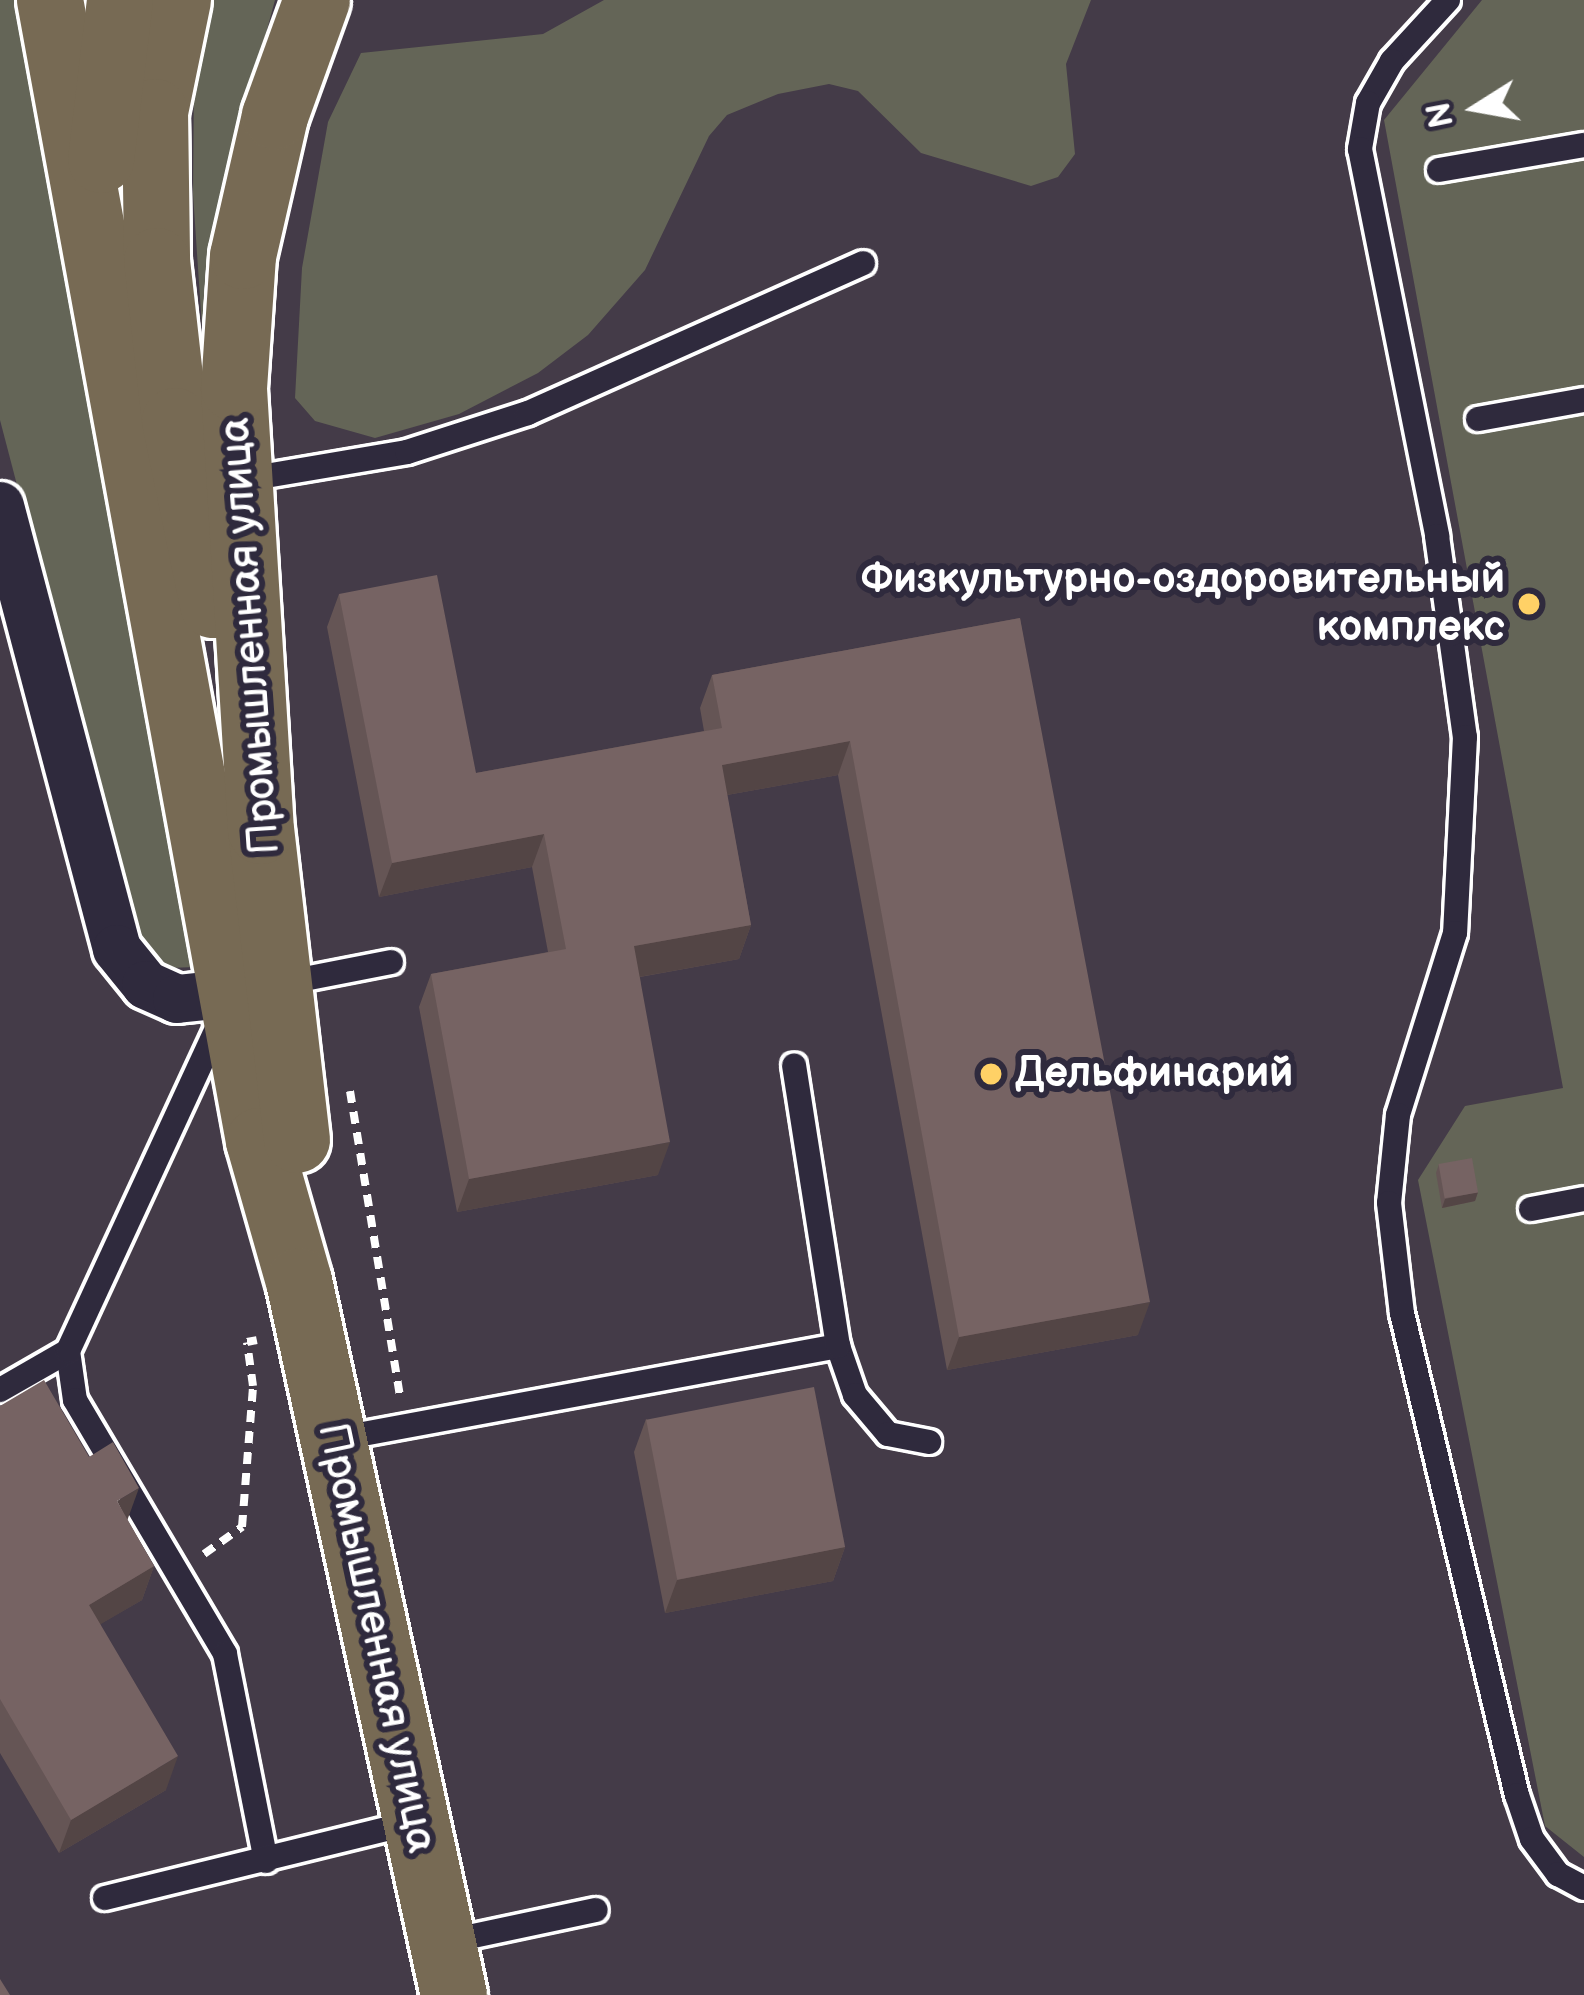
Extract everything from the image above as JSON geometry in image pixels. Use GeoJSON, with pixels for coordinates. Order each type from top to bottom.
{"type":"FeatureCollection","features":[{"type":"Feature","properties":{"kind":"main road","name":"Промышленная улица"},"geometry":{"type":"LineString","coordinates":[[50,0],[93,236],[259,988],[299,1281],[448,1969]]}},
{"type":"Feature","properties":{"kind":"main road"},"geometry":{"type":"LineString","coordinates":[[93,236],[120,0]]}},
{"type":"Feature","properties":{"kind":"main road"},"geometry":{"type":"LineString","coordinates":[[178,0],[155,112],[157,261],[175,421],[261,832]]}},
{"type":"Feature","properties":{"kind":"main road","name":"Промышленная улица"},"geometry":{"type":"LineString","coordinates":[[259,988],[261,832],[234,388],[243,256],[275,116],[317,0]]}},
{"type":"Feature","properties":{"kind":"street"},"geometry":{"type":"LineString","coordinates":[[0,506],[117,950],[146,985],[177,999],[259,988]]}},
{"type":"Feature","properties":{"kind":"lane"},"geometry":{"type":"LineString","coordinates":[[1448,0],[1392,61],[1368,103],[1360,149],[1437,536],[1465,737],[1454,933],[1398,1115],[1388,1203],[1402,1312],[1517,1795],[1532,1840],[1558,1874],[1584,1888]]}},
{"type":"Feature","properties":{"kind":"lane"},"geometry":{"type":"LineString","coordinates":[[1438,170],[1584,145]]}},
{"type":"Feature","properties":{"kind":"lane"},"geometry":{"type":"LineString","coordinates":[[240,480],[407,452],[527,413],[863,263]]}},
{"type":"Feature","properties":{"kind":"lane"},"geometry":{"type":"LineString","coordinates":[[1478,419],[1584,400]]}},
{"type":"Feature","properties":{"kind":"lane"},"geometry":{"type":"LineString","coordinates":[[0,1390],[68,1351],[259,988],[392,962]]}},
{"type":"Feature","properties":{"kind":"lane"},"geometry":{"type":"LineString","coordinates":[[794,1066],[838,1346],[855,1395],[888,1434],[928,1442]]}},
{"type":"Feature","properties":{"kind":"lane"},"geometry":{"type":"LineString","coordinates":[[1531,1209],[1584,1199]]}},
{"type":"Feature","properties":{"kind":"lane"},"geometry":{"type":"LineString","coordinates":[[333,1440],[838,1346]]}},
{"type":"Feature","properties":{"kind":"lane"},"geometry":{"type":"LineString","coordinates":[[68,1351],[76,1400],[225,1654],[266,1861]]}},
{"type":"Feature","properties":{"kind":"lane"},"geometry":{"type":"LineString","coordinates":[[105,1898],[416,1821]]}},
{"type":"Feature","properties":{"kind":"lane"},"geometry":{"type":"LineString","coordinates":[[448,1969],[596,1910]]}},
{"type":"Feature","properties":{"kind":"path"},"geometry":{"type":"LineString","coordinates":[[346,1065],[405,1426]]}},
{"type":"Feature","properties":{"kind":"path"},"geometry":{"type":"LineString","coordinates":[[208,1551],[242,1527],[253,1386],[247,1342]]}},
{"type":"Feature","properties":{"kind":"green space"},"geometry":{"type":"Polygon","coordinates":[[[0,0],[23,0],[195,967],[169,968],[147,955],[134,932],[0,420],[0,0]]]}},
{"type":"Feature","properties":{"kind":"green space"},"geometry":{"type":"Polygon","coordinates":[[[209,0],[275,0],[222,195],[208,416],[193,194],[194,71],[209,0]]]}},
{"type":"Feature","properties":{"kind":"green space"},"geometry":{"type":"Polygon","coordinates":[[[604,0],[1091,0],[1066,64],[1075,154],[1058,177],[1031,186],[921,153],[858,91],[829,84],[778,94],[727,115],[709,136],[645,270],[588,335],[538,373],[459,414],[375,438],[315,421],[295,398],[302,268],[328,122],[361,53],[543,34],[604,0]]]}},
{"type":"Feature","properties":{"kind":"green space","name":"Физкультурно-оздоровительный комплекс"},"geometry":{"type":"Polygon","coordinates":[[[1482,0],[1584,0],[1584,1857],[1545,1826],[1418,1180],[1465,1106],[1563,1088],[1384,120],[1482,0]]]}},
{"type":"Feature","properties":{"kind":"building"},"geometry":{"type":"Polygon","coordinates":[[[437,575],[476,773],[722,728],[712,675],[1020,618],[1150,1302],[959,1337],[850,741],[722,765],[751,925],[634,946],[670,1142],[469,1179],[431,974],[566,949],[544,834],[392,863],[339,594],[437,575]]]}},
{"type":"Feature","properties":{"kind":"building"},"geometry":{"type":"Polygon","coordinates":[[[1472,1158],[1478,1192],[1445,1198],[1439,1164],[1472,1158]]]}},
{"type":"Feature","properties":{"kind":"building"},"geometry":{"type":"Polygon","coordinates":[[[44,1380],[89,1457],[113,1442],[139,1488],[117,1501],[154,1566],[89,1605],[178,1756],[71,1820],[0,1699],[0,1406],[44,1380]]]}},
{"type":"Feature","properties":{"kind":"building"},"geometry":{"type":"Polygon","coordinates":[[[814,1387],[845,1547],[677,1580],[646,1420],[814,1387]]]}},
{"type":"Feature","properties":{"kind":"place","name":"Физкультурно-оздоровительный комплекс"},"geometry":{"type":"Point","coordinates":[1529,604]}},
{"type":"Feature","properties":{"kind":"place","name":"Дельфинарий"},"geometry":{"type":"Point","coordinates":[991,1074]}}]}
